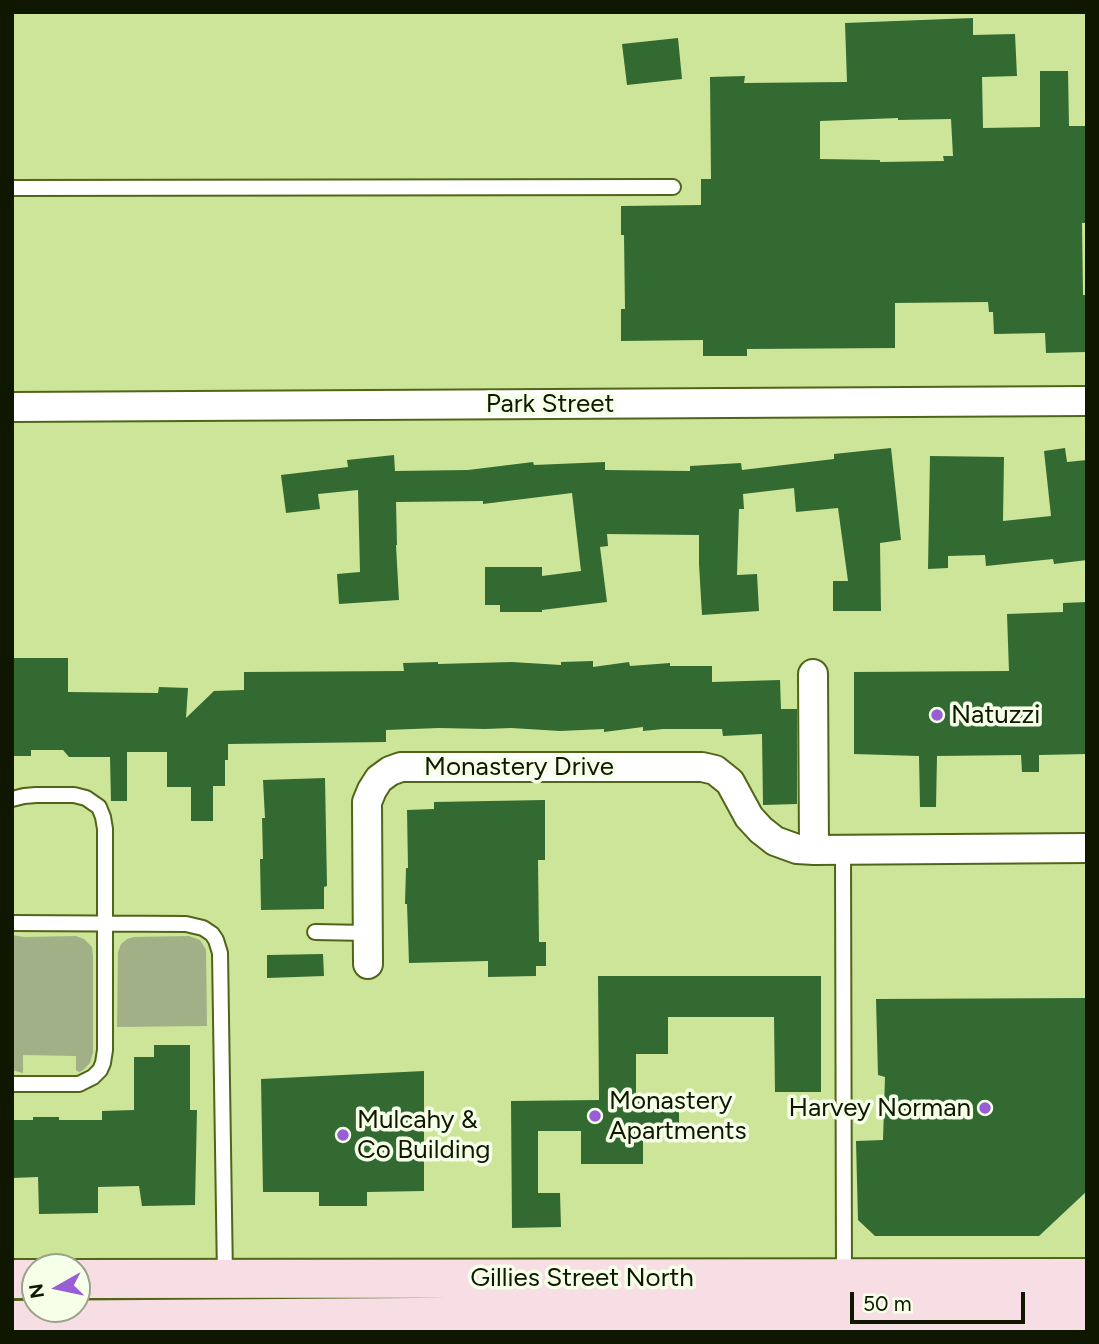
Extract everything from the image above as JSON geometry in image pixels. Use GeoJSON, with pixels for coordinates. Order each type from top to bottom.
{"type":"FeatureCollection","features":[{"type":"Feature","properties":{"kind":"main road"},"geometry":{"type":"LineString","coordinates":[[1021,1308],[1087,1253]]}},
{"type":"Feature","properties":{"kind":"main road","name":"Gillies Street North"},"geometry":{"type":"LineString","coordinates":[[14,1324],[228,1325],[653,1304],[844,1278],[1021,1308],[1087,1279]]}},
{"type":"Feature","properties":{"kind":"main road","name":"Gillies Street North"},"geometry":{"type":"LineString","coordinates":[[91,1279],[225,1279],[653,1304],[1021,1308],[1087,1312]]}},
{"type":"Feature","properties":{"kind":"street","name":"Park Street"},"geometry":{"type":"LineString","coordinates":[[12,407],[1087,401]]}},
{"type":"Feature","properties":{"kind":"street"},"geometry":{"type":"LineString","coordinates":[[813,674],[814,850]]}},
{"type":"Feature","properties":{"kind":"street","name":"Monastery Drive"},"geometry":{"type":"LineString","coordinates":[[368,964],[367,802],[379,779],[401,767],[707,768],[721,774],[730,782],[749,817],[769,837],[789,846],[814,850],[1087,848]]}},
{"type":"Feature","properties":{"kind":"lane"},"geometry":{"type":"LineString","coordinates":[[12,188],[673,187]]}},
{"type":"Feature","properties":{"kind":"lane"},"geometry":{"type":"LineString","coordinates":[[12,799],[27,795],[74,795],[86,798],[99,807],[105,829],[105,1050],[102,1066],[90,1079],[79,1084],[12,1084]]}},
{"type":"Feature","properties":{"kind":"lane"},"geometry":{"type":"LineString","coordinates":[[843,850],[844,1278]]}},
{"type":"Feature","properties":{"kind":"lane"},"geometry":{"type":"LineString","coordinates":[[12,923],[195,925],[209,932],[219,946],[225,1279]]}},
{"type":"Feature","properties":{"kind":"lane"},"geometry":{"type":"LineString","coordinates":[[315,932],[368,933]]}},
{"type":"Feature","properties":{"kind":"green space"},"geometry":{"type":"Polygon","coordinates":[[[12,935],[76,936],[92,947],[93,1052],[90,1063],[83,1070],[76,1070],[76,1056],[23,1055],[23,1073],[12,1070],[12,935]]]}},
{"type":"Feature","properties":{"kind":"green space"},"geometry":{"type":"Polygon","coordinates":[[[189,936],[200,940],[206,950],[207,1026],[117,1027],[118,952],[121,944],[134,937],[189,936]]]}},
{"type":"Feature","properties":{"kind":"building"},"geometry":{"type":"Polygon","coordinates":[[[973,18],[973,35],[1015,34],[1017,76],[982,77],[983,128],[1040,127],[1040,71],[1068,71],[1069,126],[1087,126],[1087,223],[1082,223],[1086,352],[1046,353],[1045,333],[994,334],[993,312],[989,312],[988,302],[895,303],[895,348],[747,349],[747,356],[703,356],[703,340],[621,341],[621,309],[625,309],[621,206],[701,205],[701,179],[711,179],[710,77],[745,76],[744,83],[847,82],[845,23],[973,18]],[[951,119],[820,121],[820,159],[944,161],[943,156],[953,156],[951,119]]]}},
{"type":"Feature","properties":{"kind":"building"},"geometry":{"type":"Polygon","coordinates":[[[678,38],[682,79],[627,85],[622,44],[678,38]]]}},
{"type":"Feature","properties":{"kind":"building"},"geometry":{"type":"Polygon","coordinates":[[[891,448],[901,540],[880,543],[881,611],[833,611],[833,581],[848,581],[838,508],[796,512],[794,488],[743,494],[744,509],[739,509],[737,575],[757,574],[759,611],[702,615],[699,535],[607,534],[608,546],[600,547],[607,602],[542,612],[500,612],[500,605],[485,605],[485,567],[542,567],[542,576],[581,571],[572,493],[483,504],[483,501],[396,502],[399,600],[339,604],[337,574],[360,572],[358,490],[318,494],[320,509],[286,513],[281,475],[348,467],[347,460],[394,455],[395,471],[468,470],[533,462],[534,465],[605,462],[605,470],[690,471],[690,466],[741,463],[742,470],[834,459],[834,454],[891,448]]]}},
{"type":"Feature","properties":{"kind":"building"},"geometry":{"type":"Polygon","coordinates":[[[1065,448],[1067,462],[1087,460],[1087,560],[1054,564],[1053,559],[986,566],[985,555],[948,556],[948,568],[928,569],[930,456],[1004,457],[1003,521],[1051,516],[1044,451],[1065,448]]]}},
{"type":"Feature","properties":{"kind":"building"},"geometry":{"type":"Polygon","coordinates":[[[1087,602],[1087,754],[1039,755],[1039,772],[1022,772],[1021,755],[937,756],[936,807],[920,807],[919,756],[854,754],[854,672],[1009,671],[1007,614],[1063,612],[1063,603],[1087,602]]]}},
{"type":"Feature","properties":{"kind":"building"},"geometry":{"type":"Polygon","coordinates":[[[12,658],[68,658],[68,692],[158,693],[159,687],[188,688],[186,718],[214,691],[244,690],[244,672],[404,671],[403,663],[438,662],[561,665],[561,662],[593,661],[593,667],[629,662],[630,666],[670,663],[670,666],[712,666],[712,682],[780,680],[781,709],[797,709],[797,804],[763,805],[762,734],[723,736],[722,729],[643,731],[643,727],[604,732],[604,729],[560,731],[439,728],[386,730],[386,742],[228,744],[225,786],[213,786],[213,821],[191,821],[191,787],[167,787],[167,752],[127,752],[127,801],[111,801],[110,757],[69,757],[63,750],[31,750],[31,756],[12,756],[12,658]]]}},
{"type":"Feature","properties":{"kind":"building"},"geometry":{"type":"Polygon","coordinates":[[[325,778],[327,886],[324,887],[324,909],[261,910],[260,859],[263,859],[262,818],[265,818],[263,780],[325,778]]]}},
{"type":"Feature","properties":{"kind":"building"},"geometry":{"type":"Polygon","coordinates":[[[545,800],[545,860],[538,860],[539,942],[546,942],[546,966],[536,966],[536,976],[488,977],[488,961],[409,963],[405,904],[408,868],[407,810],[434,809],[434,802],[545,800]]]}},
{"type":"Feature","properties":{"kind":"building"},"geometry":{"type":"Polygon","coordinates":[[[323,954],[324,976],[267,978],[267,955],[323,954]]]}},
{"type":"Feature","properties":{"kind":"building","name":"Monastery Apartments"},"geometry":{"type":"Polygon","coordinates":[[[598,976],[821,976],[821,1092],[775,1092],[774,1017],[668,1017],[668,1054],[636,1054],[636,1099],[679,1099],[679,1130],[643,1131],[643,1164],[581,1164],[581,1131],[538,1131],[538,1193],[560,1193],[561,1227],[512,1228],[511,1101],[599,1100],[598,976]]]}},
{"type":"Feature","properties":{"kind":"building","name":"Harvey Norman"},"geometry":{"type":"Polygon","coordinates":[[[1087,998],[1087,1191],[1039,1236],[875,1236],[858,1220],[856,1141],[883,1140],[885,1077],[878,1075],[876,999],[1087,998]]]}},
{"type":"Feature","properties":{"kind":"building"},"geometry":{"type":"Polygon","coordinates":[[[154,1045],[190,1045],[190,1110],[197,1110],[195,1205],[142,1206],[139,1186],[98,1187],[98,1213],[39,1214],[38,1177],[12,1178],[12,1120],[59,1117],[59,1120],[102,1120],[102,1111],[134,1110],[134,1057],[154,1057],[154,1045]]]}},
{"type":"Feature","properties":{"kind":"building","name":"Mulcahy & Co Building"},"geometry":{"type":"Polygon","coordinates":[[[424,1071],[424,1191],[367,1192],[367,1206],[319,1206],[319,1192],[263,1192],[261,1079],[424,1071]]]}},
{"type":"Feature","properties":{"kind":"place","name":"Natuzzi"},"geometry":{"type":"Point","coordinates":[937,715]}},
{"type":"Feature","properties":{"kind":"place","name":"Harvey Norman"},"geometry":{"type":"Point","coordinates":[985,1108]}},
{"type":"Feature","properties":{"kind":"place","name":"Monastery Apartments"},"geometry":{"type":"Point","coordinates":[595,1116]}},
{"type":"Feature","properties":{"kind":"place","name":"Mulcahy & Co Building"},"geometry":{"type":"Point","coordinates":[343,1135]}}]}
